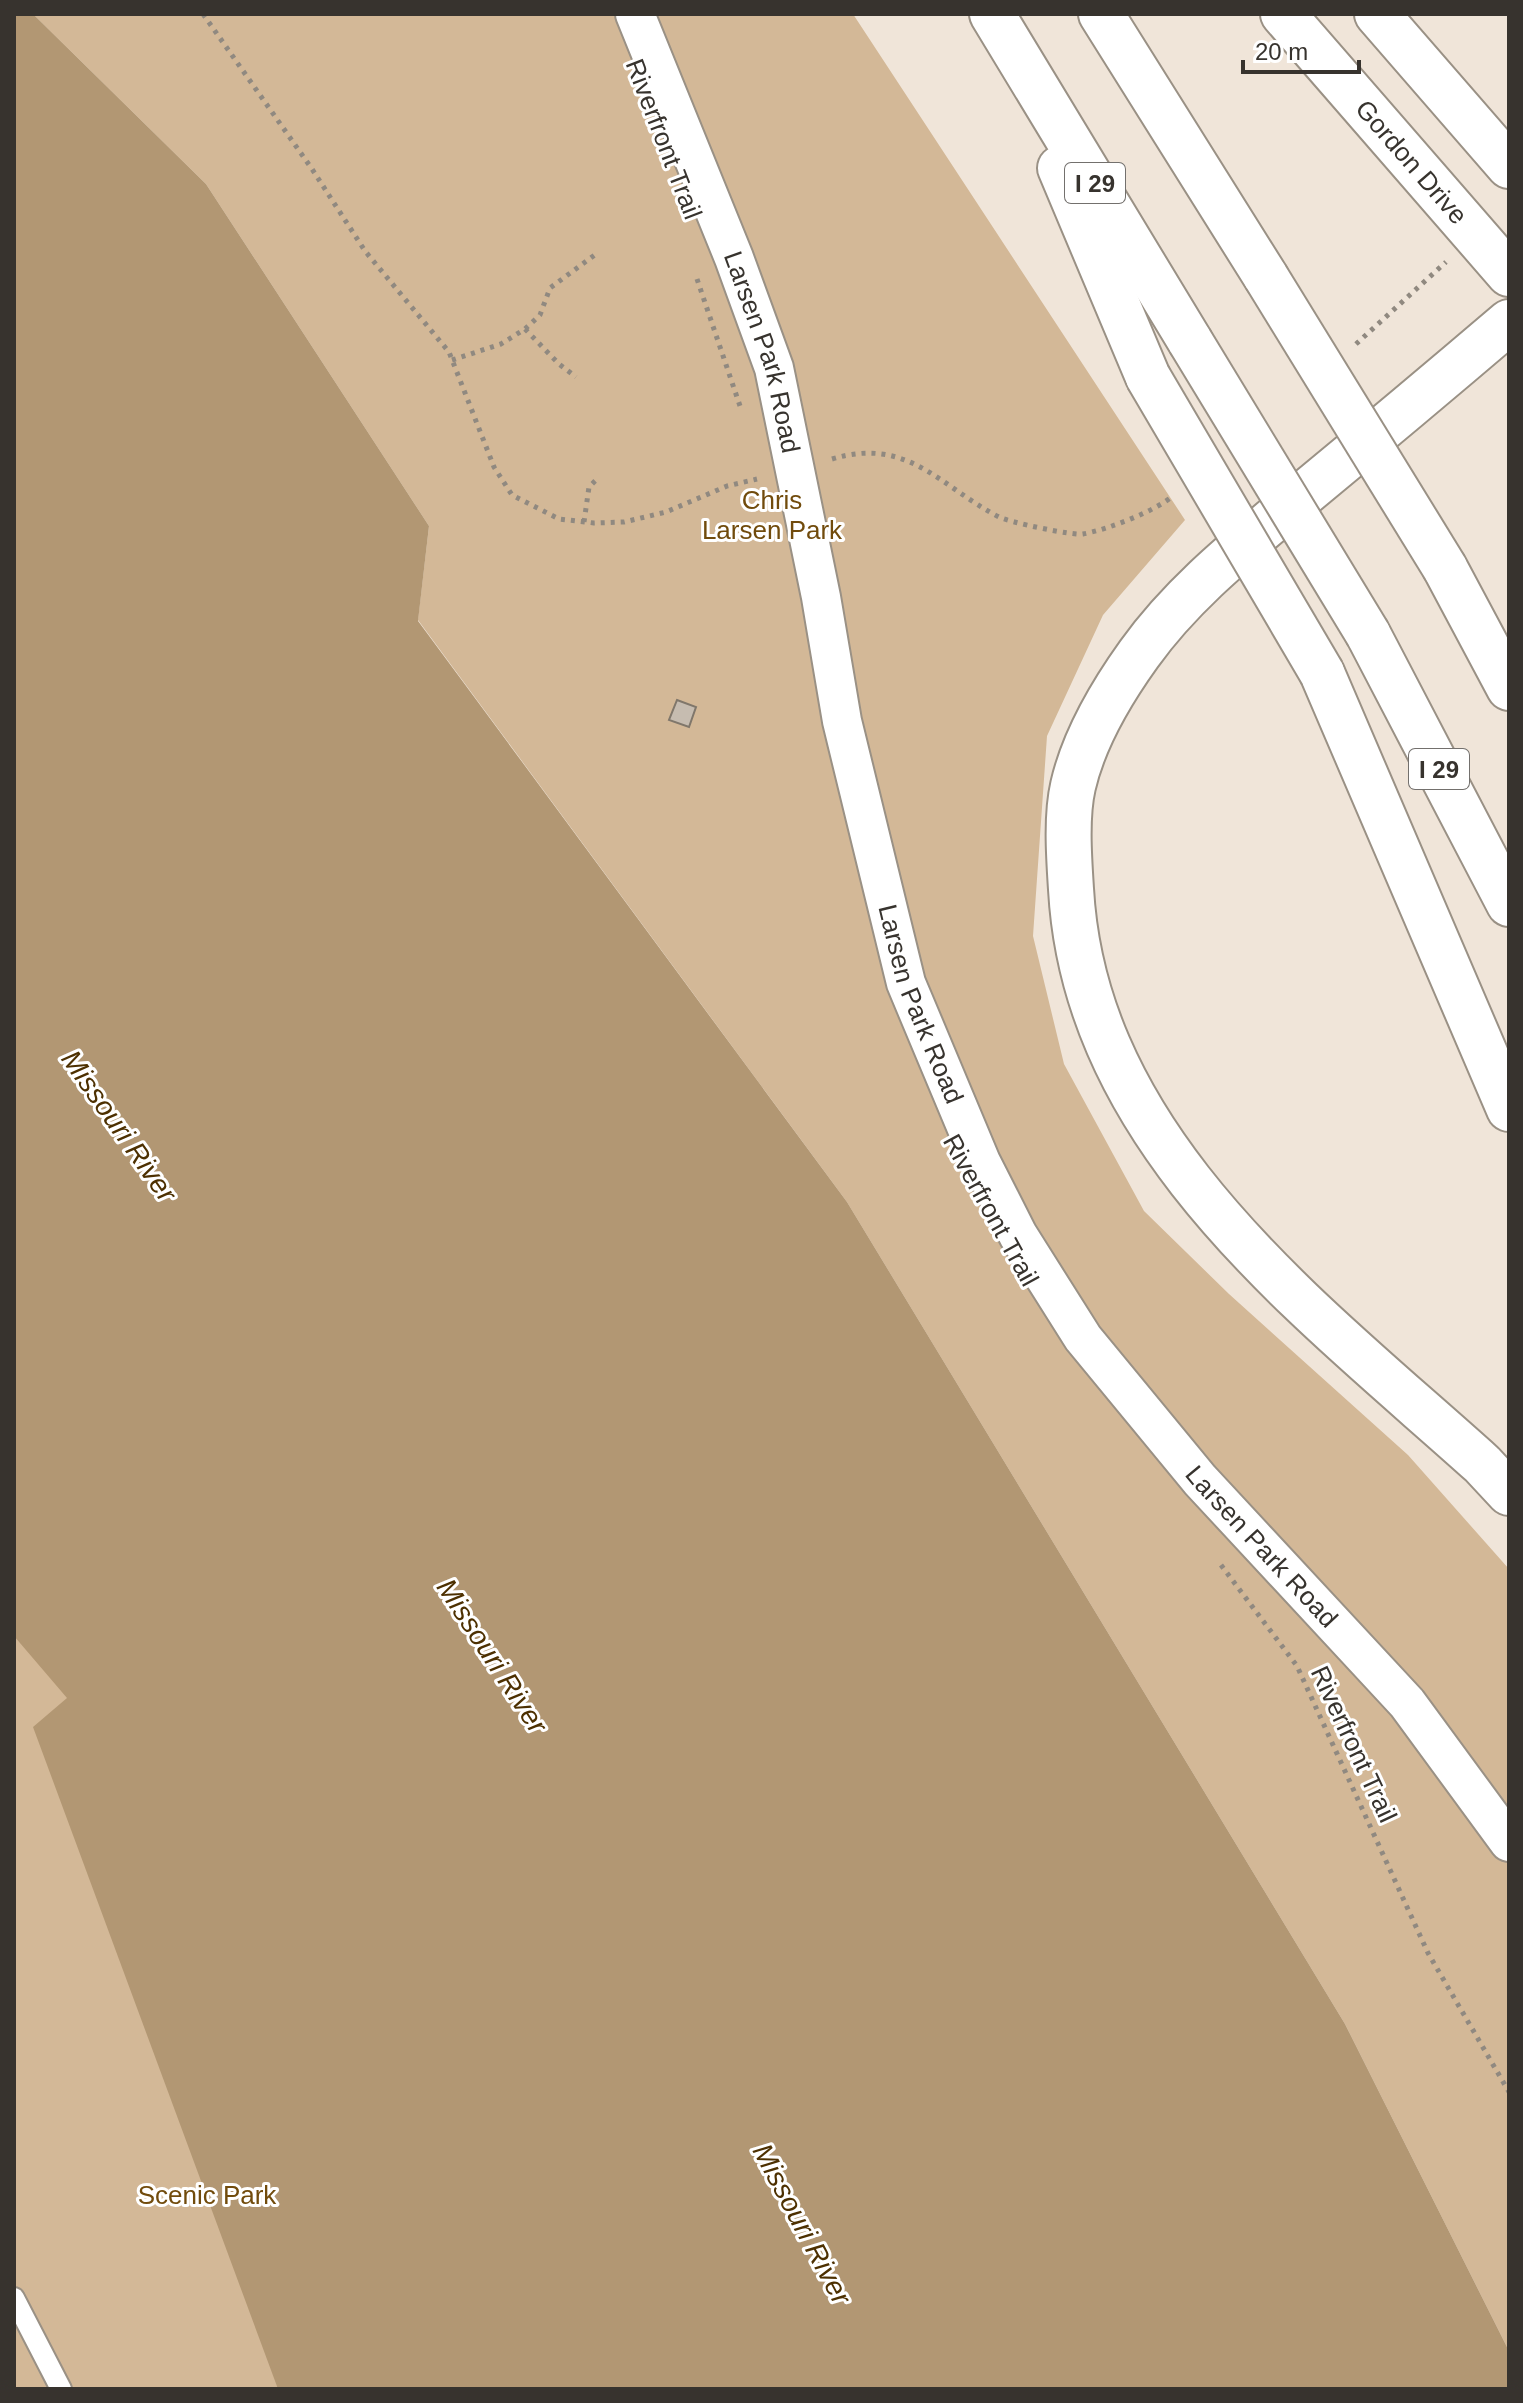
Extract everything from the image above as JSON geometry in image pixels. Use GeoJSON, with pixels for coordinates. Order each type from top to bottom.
{"type":"FeatureCollection","features":[{"type":"Feature","properties":{"kind":"main road","name":"Gordon Drive"},"geometry":{"type":"LineString","coordinates":[[1283,14],[1509,274]]}},
{"type":"Feature","properties":{"kind":"main road"},"geometry":{"type":"LineString","coordinates":[[1377,14],[1509,166]]}},
{"type":"Feature","properties":{"kind":"main road"},"geometry":{"type":"LineString","coordinates":[[996,20],[1148,377],[1322,673],[1509,1109]]}},
{"type":"Feature","properties":{"kind":"main road","name":"I 29"},"geometry":{"type":"LineString","coordinates":[[996,20],[1368,634],[1509,904]]}},
{"type":"Feature","properties":{"kind":"main road"},"geometry":{"type":"LineString","coordinates":[[1108,23],[1445,568],[1509,688]]}},
{"type":"Feature","properties":{"kind":"main road"},"geometry":{"type":"LineString","coordinates":[[1509,322],[1235,552],[1183,601],[1141,652],[1104,707],[1073,787],[1069,854],[1072,916],[1090,1002],[1121,1071],[1150,1124],[1198,1190],[1264,1268],[1482,1464],[1509,1493]]}},
{"type":"Feature","properties":{"kind":"street","name":"Larsen Park Road"},"geometry":{"type":"LineString","coordinates":[[635,14],[734,258],[774,368],[819,582],[842,721],[906,983],[981,1162],[1018,1235],[1083,1338],[1200,1480],[1407,1703],[1509,1842]]}},
{"type":"Feature","properties":{"kind":"lane"},"geometry":{"type":"LineString","coordinates":[[14,2298],[61,2389]]}},
{"type":"Feature","properties":{"kind":"path"},"geometry":{"type":"LineString","coordinates":[[203,14],[312,169],[365,251],[449,352],[494,467],[512,495],[559,519],[624,522],[666,512],[727,486],[757,479]]}},
{"type":"Feature","properties":{"kind":"path"},"geometry":{"type":"LineString","coordinates":[[452,360],[501,344],[525,329],[540,315],[550,288],[596,254]]}},
{"type":"Feature","properties":{"kind":"path"},"geometry":{"type":"LineString","coordinates":[[695,273],[740,407]]}},
{"type":"Feature","properties":{"kind":"path"},"geometry":{"type":"LineString","coordinates":[[525,329],[576,377]]}},
{"type":"Feature","properties":{"kind":"path"},"geometry":{"type":"LineString","coordinates":[[754,464],[760,493]]}},
{"type":"Feature","properties":{"kind":"path"},"geometry":{"type":"LineString","coordinates":[[584,522],[589,487],[596,480]]}},
{"type":"Feature","properties":{"kind":"path","name":"Riverfront Trail"},"geometry":{"type":"LineString","coordinates":[[1215,1557],[1297,1666],[1428,1953],[1509,2092]]}},
{"type":"Feature","properties":{"kind":"green space","name":"Chris Larsen Park"},"geometry":{"type":"Polygon","coordinates":[[[33,14],[853,14],[1185,520],[1103,615],[1047,736],[1033,936],[1064,1064],[1144,1211],[1229,1294],[1408,1455],[1509,1569],[1509,2351],[1345,2024],[847,1202],[418,620],[429,526],[206,184],[33,14]]]}},
{"type":"Feature","properties":{"kind":"green space","name":"Scenic Park"},"geometry":{"type":"Polygon","coordinates":[[[14,1370],[506,2389],[14,2389],[14,1370]]]}},
{"type":"Feature","properties":{"kind":"water","name":"Missouri River"},"geometry":{"type":"Polygon","coordinates":[[[14,14],[33,14],[206,184],[429,526],[418,621],[847,1202],[1345,2024],[1509,2351],[1509,2389],[278,2389],[33,1727],[67,1698],[14,1636],[14,14]]]}},
{"type":"Feature","properties":{"kind":"building"},"geometry":{"type":"Polygon","coordinates":[[[677,700],[696,707],[689,727],[669,720],[677,700]]]}}]}
